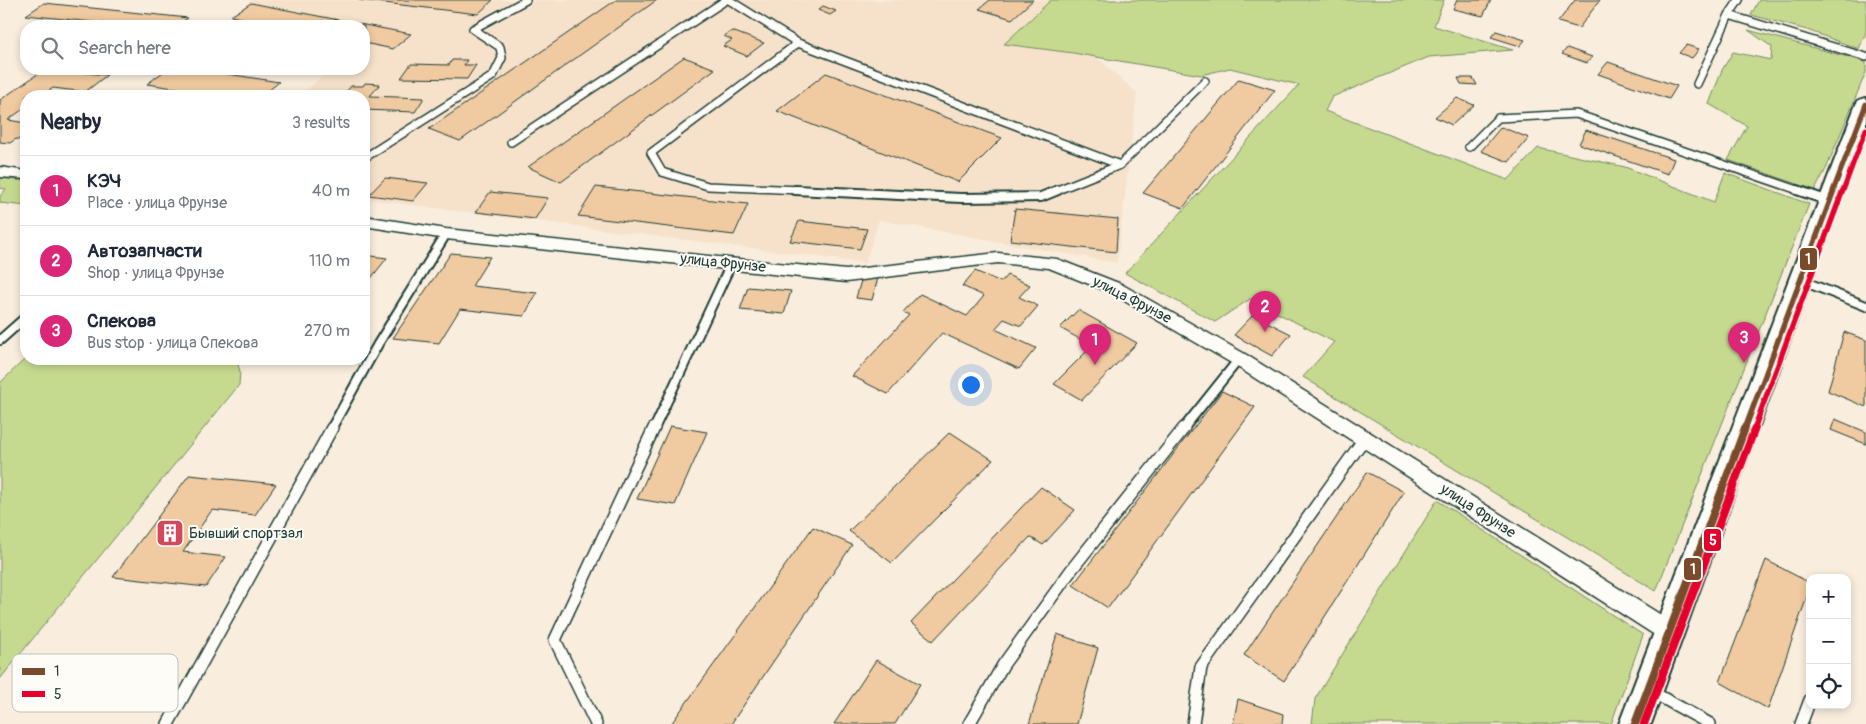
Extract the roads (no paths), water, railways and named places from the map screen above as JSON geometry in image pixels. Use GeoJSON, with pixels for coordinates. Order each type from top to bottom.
{"type":"FeatureCollection","features":[{"type":"Feature","properties":{"kind":"main road"},"geometry":{"type":"LineString","coordinates":[[1635,724],[1866,104]]}},
{"type":"Feature","properties":{"kind":"street"},"geometry":{"type":"LineString","coordinates":[[0,172],[20,174]]}},
{"type":"Feature","properties":{"kind":"street","name":"улица Фрунзе"},"geometry":{"type":"LineString","coordinates":[[370,223],[446,234],[846,276],[998,258],[1051,263],[1115,288],[1239,359],[1669,632]]}},
{"type":"Feature","properties":{"kind":"lane"},"geometry":{"type":"LineString","coordinates":[[370,154],[494,76],[502,58],[500,47],[473,29],[526,0]]}},
{"type":"Feature","properties":{"kind":"lane"},"geometry":{"type":"LineString","coordinates":[[511,142],[727,0],[798,43],[1120,165]]}},
{"type":"Feature","properties":{"kind":"lane"},"geometry":{"type":"LineString","coordinates":[[1698,84],[1729,15],[1739,0]]}},
{"type":"Feature","properties":{"kind":"lane"},"geometry":{"type":"LineString","coordinates":[[1729,15],[1866,57]]}},
{"type":"Feature","properties":{"kind":"lane"},"geometry":{"type":"LineString","coordinates":[[798,43],[651,153],[662,172],[708,186],[970,198],[1041,197],[1120,165],[1205,81]]}},
{"type":"Feature","properties":{"kind":"lane"},"geometry":{"type":"LineString","coordinates":[[1468,148],[1498,118],[1576,114],[1829,201]]}},
{"type":"Feature","properties":{"kind":"lane"},"geometry":{"type":"LineString","coordinates":[[370,358],[446,234]]}},
{"type":"Feature","properties":{"kind":"lane"},"geometry":{"type":"LineString","coordinates":[[596,724],[555,640],[731,264]]}},
{"type":"Feature","properties":{"kind":"lane"},"geometry":{"type":"LineString","coordinates":[[1799,280],[1866,306]]}},
{"type":"Feature","properties":{"kind":"lane"},"geometry":{"type":"LineString","coordinates":[[0,340],[20,322]]}},
{"type":"Feature","properties":{"kind":"lane"},"geometry":{"type":"LineString","coordinates":[[969,724],[1003,666],[1072,569],[1239,359]]}},
{"type":"Feature","properties":{"kind":"lane"},"geometry":{"type":"LineString","coordinates":[[178,706],[366,365]]}},
{"type":"Feature","properties":{"kind":"lane"},"geometry":{"type":"LineString","coordinates":[[1193,724],[1201,667],[1364,439]]}},
{"type":"Feature","properties":{"kind":"lane"},"geometry":{"type":"LineString","coordinates":[[1648,689],[1710,724]]}},
{"type":"Feature","properties":{"kind":"lane"},"geometry":{"type":"LineString","coordinates":[[1802,724],[1807,709]]}},
{"type":"Feature","properties":{"kind":"lane"},"geometry":{"type":"LineString","coordinates":[[168,724],[175,712]]}},
{"type":"Feature","properties":{"kind":"place","name":"Автозапчасти"},"geometry":{"type":"Point","coordinates":[1265,332]}},
{"type":"Feature","properties":{"kind":"place","name":"Спекова"},"geometry":{"type":"Point","coordinates":[1744,363]}},
{"type":"Feature","properties":{"kind":"place","name":"КЭЧ"},"geometry":{"type":"Point","coordinates":[1095,365]}},
{"type":"Feature","properties":{"kind":"place","name":"Бывший спортзал"},"geometry":{"type":"Point","coordinates":[170,533]}}]}
